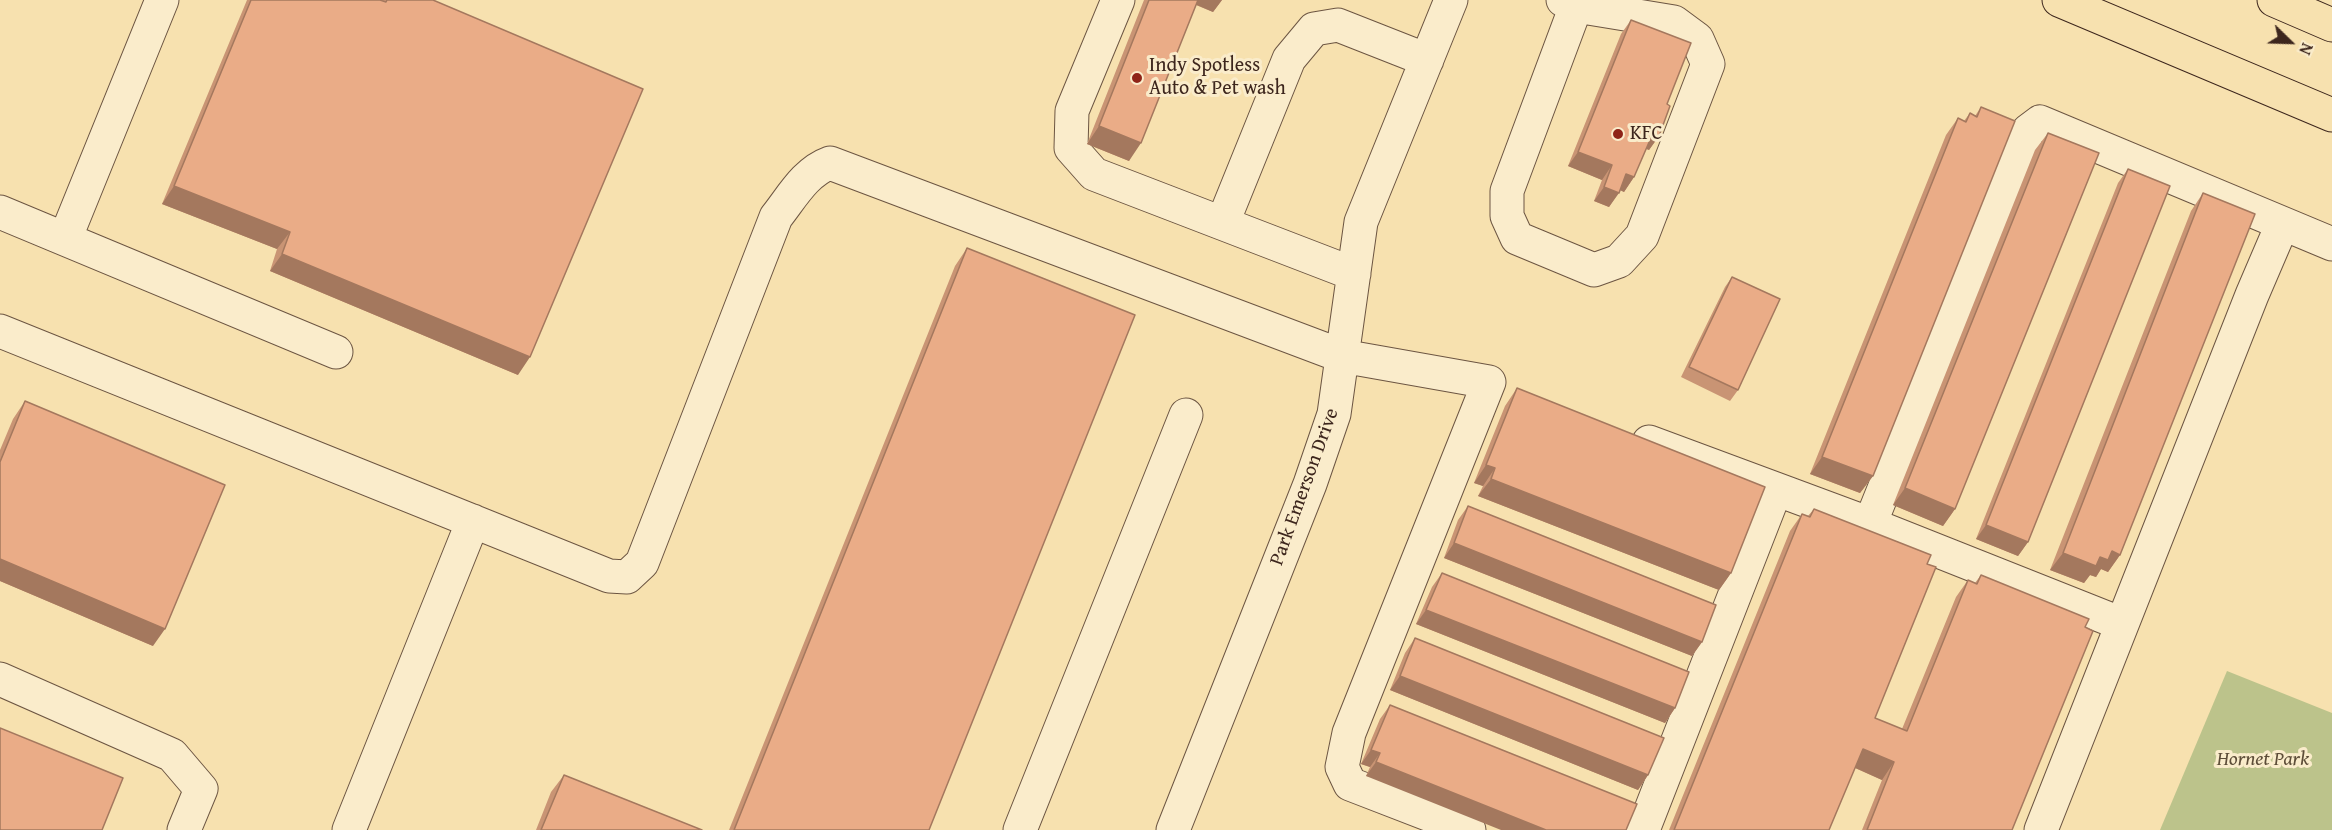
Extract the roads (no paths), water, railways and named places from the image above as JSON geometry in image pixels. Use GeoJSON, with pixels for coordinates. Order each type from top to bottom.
{"type":"FeatureCollection","features":[{"type":"Feature","properties":{"kind":"main road"},"geometry":{"type":"LineString","coordinates":[[2059,0],[2332,115]]}},
{"type":"Feature","properties":{"kind":"main road"},"geometry":{"type":"LineString","coordinates":[[2274,0],[2332,25]]}},
{"type":"Feature","properties":{"kind":"street"},"geometry":{"type":"LineString","coordinates":[[65,239],[162,0]]}},
{"type":"Feature","properties":{"kind":"street"},"geometry":{"type":"LineString","coordinates":[[1118,0],[1072,111],[1071,148],[1094,174],[1354,274]]}},
{"type":"Feature","properties":{"kind":"street","name":"Park Emerson Drive"},"geometry":{"type":"LineString","coordinates":[[1172,830],[1314,474],[1334,414],[1361,222],[1452,0]]}},
{"type":"Feature","properties":{"kind":"street"},"geometry":{"type":"LineString","coordinates":[[1569,3],[1674,22],[1697,39],[1708,64],[1642,236],[1619,261],[1594,270],[1517,238],[1507,216],[1507,191],[1569,3]]}},
{"type":"Feature","properties":{"kind":"street"},"geometry":{"type":"LineString","coordinates":[[1222,222],[1289,59],[1314,29],[1338,25],[1427,60]]}},
{"type":"Feature","properties":{"kind":"street"},"geometry":{"type":"LineString","coordinates":[[1870,524],[2028,131],[2040,122],[2332,244]]}},
{"type":"Feature","properties":{"kind":"street"},"geometry":{"type":"LineString","coordinates":[[0,331],[609,576],[627,577],[642,563],[776,218],[808,176],[830,163],[1342,356],[1489,382],[1522,394]]}},
{"type":"Feature","properties":{"kind":"street"},"geometry":{"type":"LineString","coordinates":[[0,212],[336,352]]}},
{"type":"Feature","properties":{"kind":"street"},"geometry":{"type":"LineString","coordinates":[[2041,830],[2282,225]]}},
{"type":"Feature","properties":{"kind":"street"},"geometry":{"type":"LineString","coordinates":[[1469,830],[1350,784],[1342,767],[1349,733],[1489,382]]}},
{"type":"Feature","properties":{"kind":"street"},"geometry":{"type":"LineString","coordinates":[[1020,830],[1186,415]]}},
{"type":"Feature","properties":{"kind":"street"},"geometry":{"type":"LineString","coordinates":[[1622,432],[1870,524],[2122,624]]}},
{"type":"Feature","properties":{"kind":"street"},"geometry":{"type":"LineString","coordinates":[[1642,830],[1776,489]]}},
{"type":"Feature","properties":{"kind":"street"},"geometry":{"type":"LineString","coordinates":[[349,830],[472,521]]}},
{"type":"Feature","properties":{"kind":"street"},"geometry":{"type":"LineString","coordinates":[[0,679],[172,755],[201,789],[184,830]]}},
{"type":"Feature","properties":{"kind":"place","name":"Indy Spotless Auto & Pet wash"},"geometry":{"type":"Point","coordinates":[1137,78]}},
{"type":"Feature","properties":{"kind":"place","name":"KFC"},"geometry":{"type":"Point","coordinates":[1618,134]}},
{"type":"Feature","properties":{"kind":"park label","name":"Hornet Park"},"geometry":{"type":"Point","coordinates":[2263,760]}}]}
